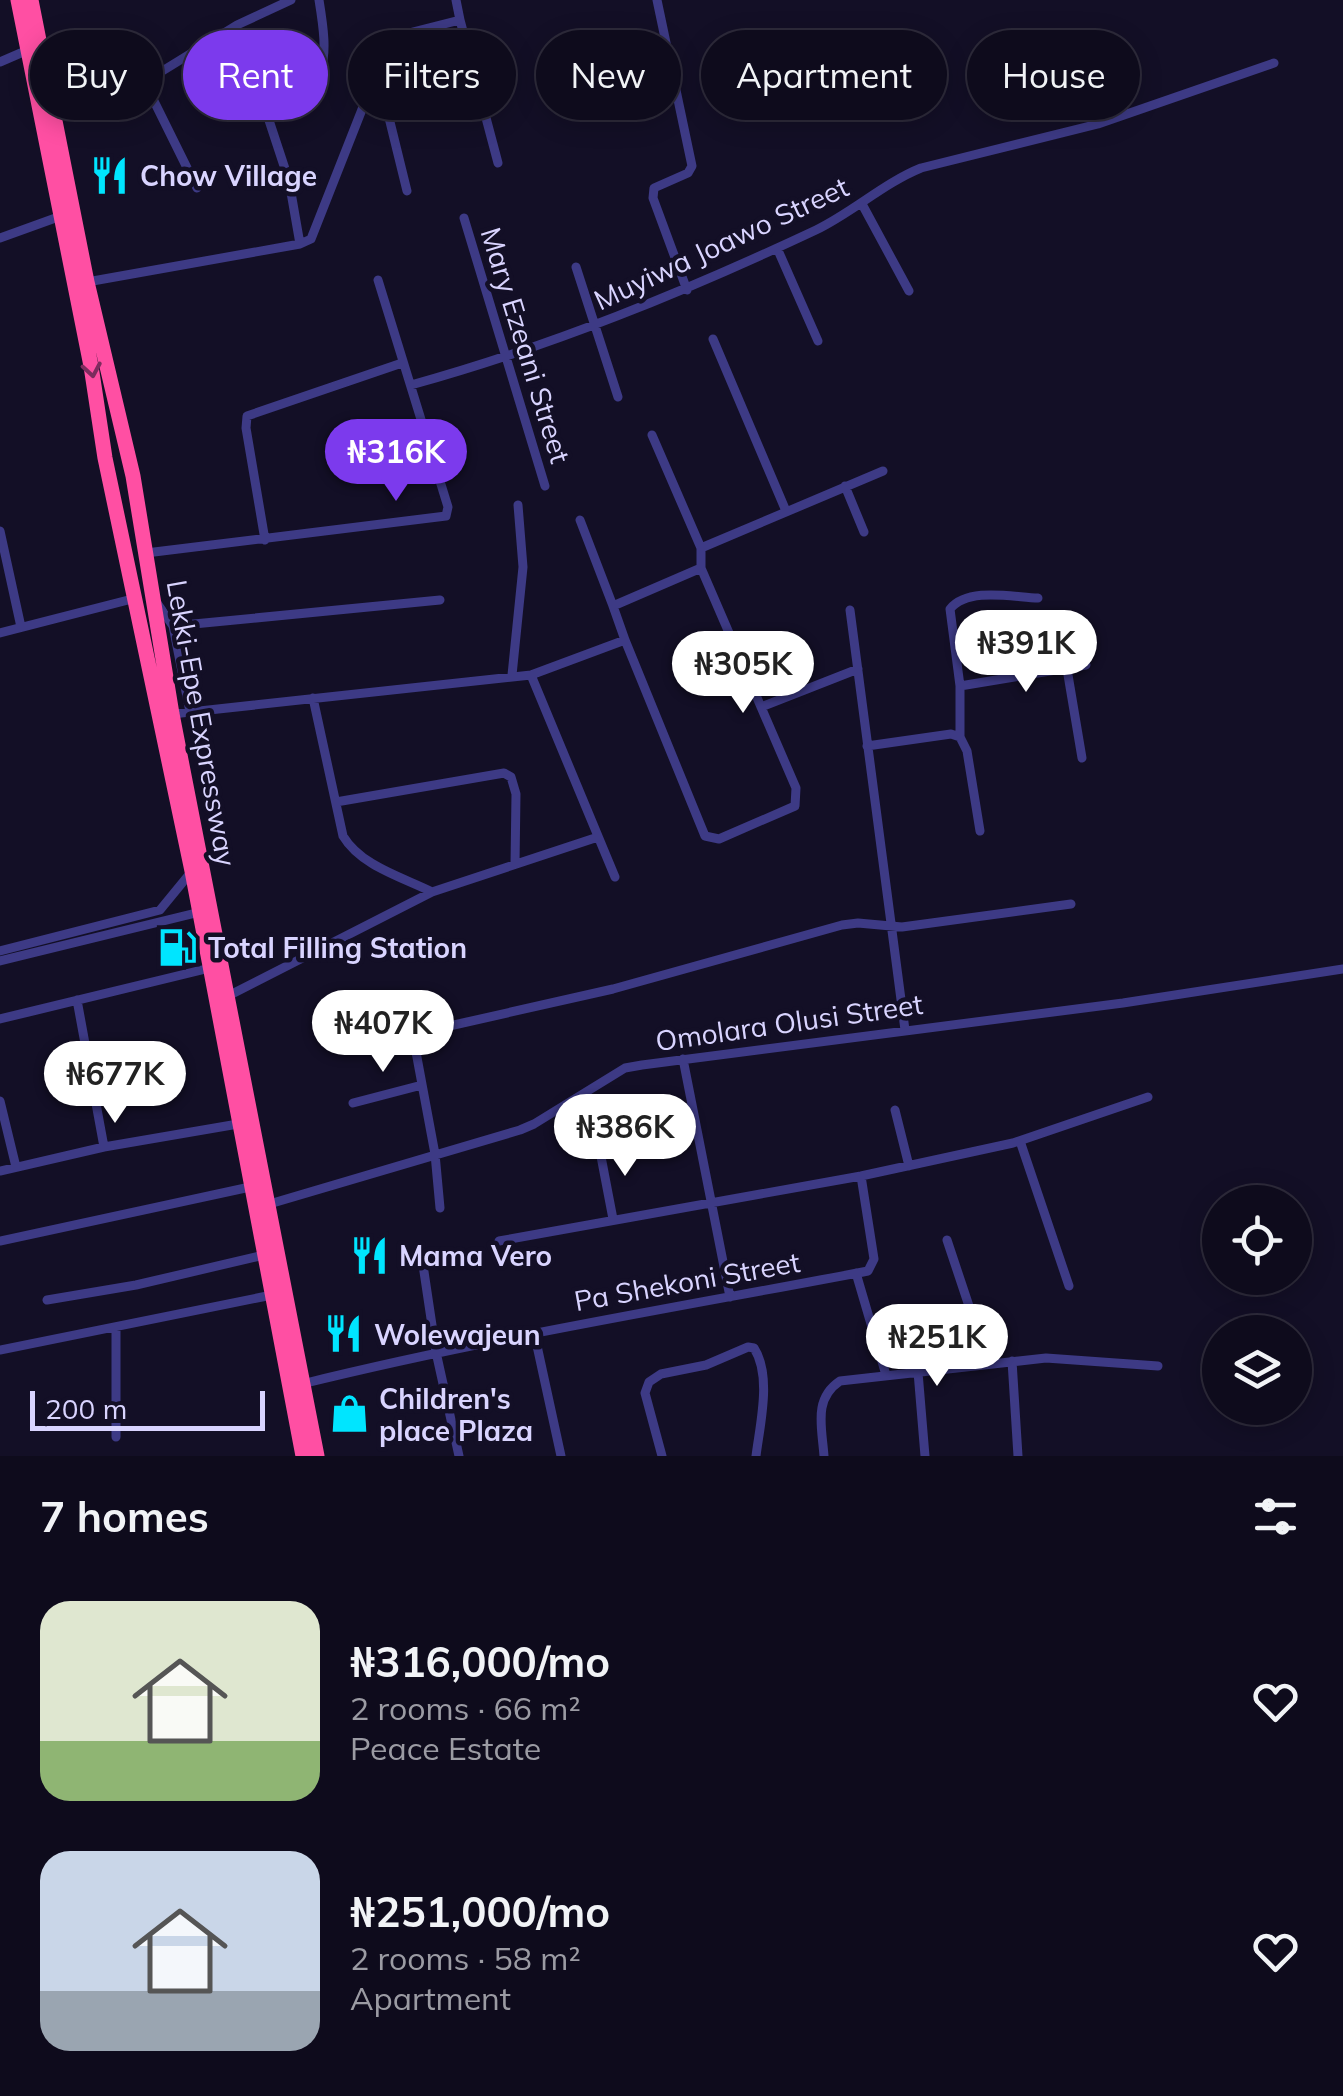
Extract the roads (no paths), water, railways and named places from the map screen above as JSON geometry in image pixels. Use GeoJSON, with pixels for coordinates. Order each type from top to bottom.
{"type":"FeatureCollection","features":[{"type":"Feature","properties":{"kind":"highway","name":"Lekki-Epe Expressway"},"geometry":{"type":"LineString","coordinates":[[18,0],[30,49]]}},
{"type":"Feature","properties":{"kind":"highway","name":"Lekki-Epe Expressway"},"geometry":{"type":"LineString","coordinates":[[31,0],[86,282],[130,462],[146,553],[144,598],[238,1124],[303,1456]]}},
{"type":"Feature","properties":{"kind":"highway","name":"Lekki-Epe Expressway"},"geometry":{"type":"LineString","coordinates":[[44,120],[92,366],[108,475],[172,714],[317,1456]]}},
{"type":"Feature","properties":{"kind":"highway"},"geometry":{"type":"LineString","coordinates":[[105,458],[130,462]]}},
{"type":"Feature","properties":{"kind":"highway"},"geometry":{"type":"LineString","coordinates":[[108,475],[130,462]]}},
{"type":"Feature","properties":{"kind":"street"},"geometry":{"type":"LineString","coordinates":[[232,30],[291,0]]}},
{"type":"Feature","properties":{"kind":"street"},"geometry":{"type":"LineString","coordinates":[[319,0],[323,30]]}},
{"type":"Feature","properties":{"kind":"street"},"geometry":{"type":"LineString","coordinates":[[456,0],[458,21],[498,163]]}},
{"type":"Feature","properties":{"kind":"street"},"geometry":{"type":"LineString","coordinates":[[657,0],[692,166],[688,173],[654,188],[653,198],[687,290]]}},
{"type":"Feature","properties":{"kind":"street"},"geometry":{"type":"LineString","coordinates":[[421,30],[458,21]]}},
{"type":"Feature","properties":{"kind":"street"},"geometry":{"type":"LineString","coordinates":[[0,62],[30,49]]}},
{"type":"Feature","properties":{"kind":"street"},"geometry":{"type":"LineString","coordinates":[[183,58],[151,78],[149,86],[197,188]]}},
{"type":"Feature","properties":{"kind":"street","name":"Muyiwa Joawo Street"},"geometry":{"type":"LineString","coordinates":[[411,385],[505,359],[687,290],[862,204],[904,174],[1098,124],[1274,63]]}},
{"type":"Feature","properties":{"kind":"street"},"geometry":{"type":"LineString","coordinates":[[269,120],[288,180],[300,244]]}},
{"type":"Feature","properties":{"kind":"street"},"geometry":{"type":"LineString","coordinates":[[86,282],[300,244],[315,235],[359,120]]}},
{"type":"Feature","properties":{"kind":"street"},"geometry":{"type":"LineString","coordinates":[[390,120],[407,191]]}},
{"type":"Feature","properties":{"kind":"street"},"geometry":{"type":"LineString","coordinates":[[862,204],[908,290]]}},
{"type":"Feature","properties":{"kind":"street"},"geometry":{"type":"LineString","coordinates":[[0,238],[62,216]]}},
{"type":"Feature","properties":{"kind":"street","name":"Mary Ezeani Street"},"geometry":{"type":"LineString","coordinates":[[464,218],[545,486]]}},
{"type":"Feature","properties":{"kind":"street"},"geometry":{"type":"LineString","coordinates":[[777,248],[818,341]]}},
{"type":"Feature","properties":{"kind":"street"},"geometry":{"type":"LineString","coordinates":[[576,268],[618,397]]}},
{"type":"Feature","properties":{"kind":"street"},"geometry":{"type":"LineString","coordinates":[[146,553],[446,516],[448,507],[378,280]]}},
{"type":"Feature","properties":{"kind":"street"},"geometry":{"type":"LineString","coordinates":[[713,339],[786,512]]}},
{"type":"Feature","properties":{"kind":"street"},"geometry":{"type":"LineString","coordinates":[[264,540],[247,416],[402,362]]}},
{"type":"Feature","properties":{"kind":"street"},"geometry":{"type":"LineString","coordinates":[[580,520],[624,640],[705,836],[719,839],[795,806],[796,788],[701,568],[701,548],[652,435]]}},
{"type":"Feature","properties":{"kind":"street"},"geometry":{"type":"LineString","coordinates":[[701,548],[883,471]]}},
{"type":"Feature","properties":{"kind":"street"},"geometry":{"type":"LineString","coordinates":[[845,486],[864,532]]}},
{"type":"Feature","properties":{"kind":"street"},"geometry":{"type":"LineString","coordinates":[[512,676],[523,567],[518,505]]}},
{"type":"Feature","properties":{"kind":"street"},"geometry":{"type":"LineString","coordinates":[[0,532],[22,627]]}},
{"type":"Feature","properties":{"kind":"street"},"geometry":{"type":"LineString","coordinates":[[612,606],[701,568]]}},
{"type":"Feature","properties":{"kind":"street"},"geometry":{"type":"LineString","coordinates":[[980,830],[967,752],[960,736],[960,686],[949,623],[954,604],[974,596],[1038,598]]}},
{"type":"Feature","properties":{"kind":"street"},"geometry":{"type":"LineString","coordinates":[[0,633],[144,598],[173,626],[190,712]]}},
{"type":"Feature","properties":{"kind":"street"},"geometry":{"type":"LineString","coordinates":[[173,626],[440,600]]}},
{"type":"Feature","properties":{"kind":"street"},"geometry":{"type":"LineString","coordinates":[[850,610],[905,1030]]}},
{"type":"Feature","properties":{"kind":"street"},"geometry":{"type":"LineString","coordinates":[[172,714],[530,676],[624,640]]}},
{"type":"Feature","properties":{"kind":"street"},"geometry":{"type":"LineString","coordinates":[[960,686],[1086,666]]}},
{"type":"Feature","properties":{"kind":"street"},"geometry":{"type":"LineString","coordinates":[[761,707],[858,668]]}},
{"type":"Feature","properties":{"kind":"street"},"geometry":{"type":"LineString","coordinates":[[1067,668],[1082,758]]}},
{"type":"Feature","properties":{"kind":"street"},"geometry":{"type":"LineString","coordinates":[[530,676],[614,877]]}},
{"type":"Feature","properties":{"kind":"street"},"geometry":{"type":"LineString","coordinates":[[313,698],[343,836],[366,860],[432,892]]}},
{"type":"Feature","properties":{"kind":"street"},"geometry":{"type":"LineString","coordinates":[[867,746],[960,736]]}},
{"type":"Feature","properties":{"kind":"street"},"geometry":{"type":"LineString","coordinates":[[336,802],[504,772],[511,777],[516,794],[516,864]]}},
{"type":"Feature","properties":{"kind":"street"},"geometry":{"type":"LineString","coordinates":[[228,996],[432,892],[598,838]]}},
{"type":"Feature","properties":{"kind":"street"},"geometry":{"type":"LineString","coordinates":[[0,961],[160,910],[192,870]]}},
{"type":"Feature","properties":{"kind":"street"},"geometry":{"type":"LineString","coordinates":[[440,1208],[435,1154],[416,1052],[425,1034],[629,985],[842,926],[858,923],[890,928],[1071,904]]}},
{"type":"Feature","properties":{"kind":"street"},"geometry":{"type":"LineString","coordinates":[[0,950],[200,912]]}},
{"type":"Feature","properties":{"kind":"street"},"geometry":{"type":"LineString","coordinates":[[0,1019],[210,968]]}},
{"type":"Feature","properties":{"kind":"street","name":"Omolara Olusi Street"},"geometry":{"type":"LineString","coordinates":[[266,1205],[534,1124],[626,1068],[1123,1003],[1343,969]]}},
{"type":"Feature","properties":{"kind":"street"},"geometry":{"type":"LineString","coordinates":[[78,1000],[104,1147]]}},
{"type":"Feature","properties":{"kind":"street"},"geometry":{"type":"LineString","coordinates":[[684,1059],[730,1297]]}},
{"type":"Feature","properties":{"kind":"street"},"geometry":{"type":"LineString","coordinates":[[353,1103],[422,1085]]}},
{"type":"Feature","properties":{"kind":"street"},"geometry":{"type":"LineString","coordinates":[[499,1241],[908,1166],[1020,1141],[1148,1097]]}},
{"type":"Feature","properties":{"kind":"street"},"geometry":{"type":"LineString","coordinates":[[0,1101],[16,1167]]}},
{"type":"Feature","properties":{"kind":"street"},"geometry":{"type":"LineString","coordinates":[[895,1110],[908,1166]]}},
{"type":"Feature","properties":{"kind":"street"},"geometry":{"type":"LineString","coordinates":[[0,1171],[104,1147],[238,1124]]}},
{"type":"Feature","properties":{"kind":"street"},"geometry":{"type":"LineString","coordinates":[[1020,1141],[1069,1286]]}},
{"type":"Feature","properties":{"kind":"street"},"geometry":{"type":"LineString","coordinates":[[599,1146],[613,1219]]}},
{"type":"Feature","properties":{"kind":"street"},"geometry":{"type":"LineString","coordinates":[[861,1176],[874,1259],[868,1271],[856,1273],[886,1375]]}},
{"type":"Feature","properties":{"kind":"street"},"geometry":{"type":"LineString","coordinates":[[0,1241],[250,1187]]}},
{"type":"Feature","properties":{"kind":"street"},"geometry":{"type":"LineString","coordinates":[[948,1240],[988,1363]]}},
{"type":"Feature","properties":{"kind":"street"},"geometry":{"type":"LineString","coordinates":[[47,1300],[136,1285],[264,1255]]}},
{"type":"Feature","properties":{"kind":"street"},"geometry":{"type":"LineString","coordinates":[[423,1265],[436,1352],[459,1456]]}},
{"type":"Feature","properties":{"kind":"street","name":"Pa Shekoni Street"},"geometry":{"type":"LineString","coordinates":[[302,1384],[534,1332],[856,1273]]}},
{"type":"Feature","properties":{"kind":"street"},"geometry":{"type":"LineString","coordinates":[[0,1350],[272,1294]]}},
{"type":"Feature","properties":{"kind":"street"},"geometry":{"type":"LineString","coordinates":[[116,1326],[116,1437]]}},
{"type":"Feature","properties":{"kind":"street"},"geometry":{"type":"LineString","coordinates":[[534,1332],[561,1456]]}},
{"type":"Feature","properties":{"kind":"street"},"geometry":{"type":"LineString","coordinates":[[662,1456],[644,1393],[650,1382],[661,1374],[706,1364],[748,1347],[754,1348],[760,1362],[762,1410],[756,1456]]}},
{"type":"Feature","properties":{"kind":"street"},"geometry":{"type":"LineString","coordinates":[[824,1456],[820,1408],[828,1388],[840,1381],[1068,1357],[1158,1366]]}},
{"type":"Feature","properties":{"kind":"street"},"geometry":{"type":"LineString","coordinates":[[1012,1361],[1018,1456]]}},
{"type":"Feature","properties":{"kind":"street"},"geometry":{"type":"LineString","coordinates":[[918,1372],[925,1456]]}},
{"type":"Feature","properties":{"kind":"place","name":"Chow Village"},"geometry":{"type":"Point","coordinates":[110,175]}},
{"type":"Feature","properties":{"kind":"place","name":"Total Filling Station"},"geometry":{"type":"Point","coordinates":[178,947]}},
{"type":"Feature","properties":{"kind":"place","name":"Mama Vero"},"geometry":{"type":"Point","coordinates":[369,1255]}},
{"type":"Feature","properties":{"kind":"place","name":"Wolewajeun"},"geometry":{"type":"Point","coordinates":[344,1334]}},
{"type":"Feature","properties":{"kind":"place","name":"Children's place Plaza"},"geometry":{"type":"Point","coordinates":[349,1414]}}]}
